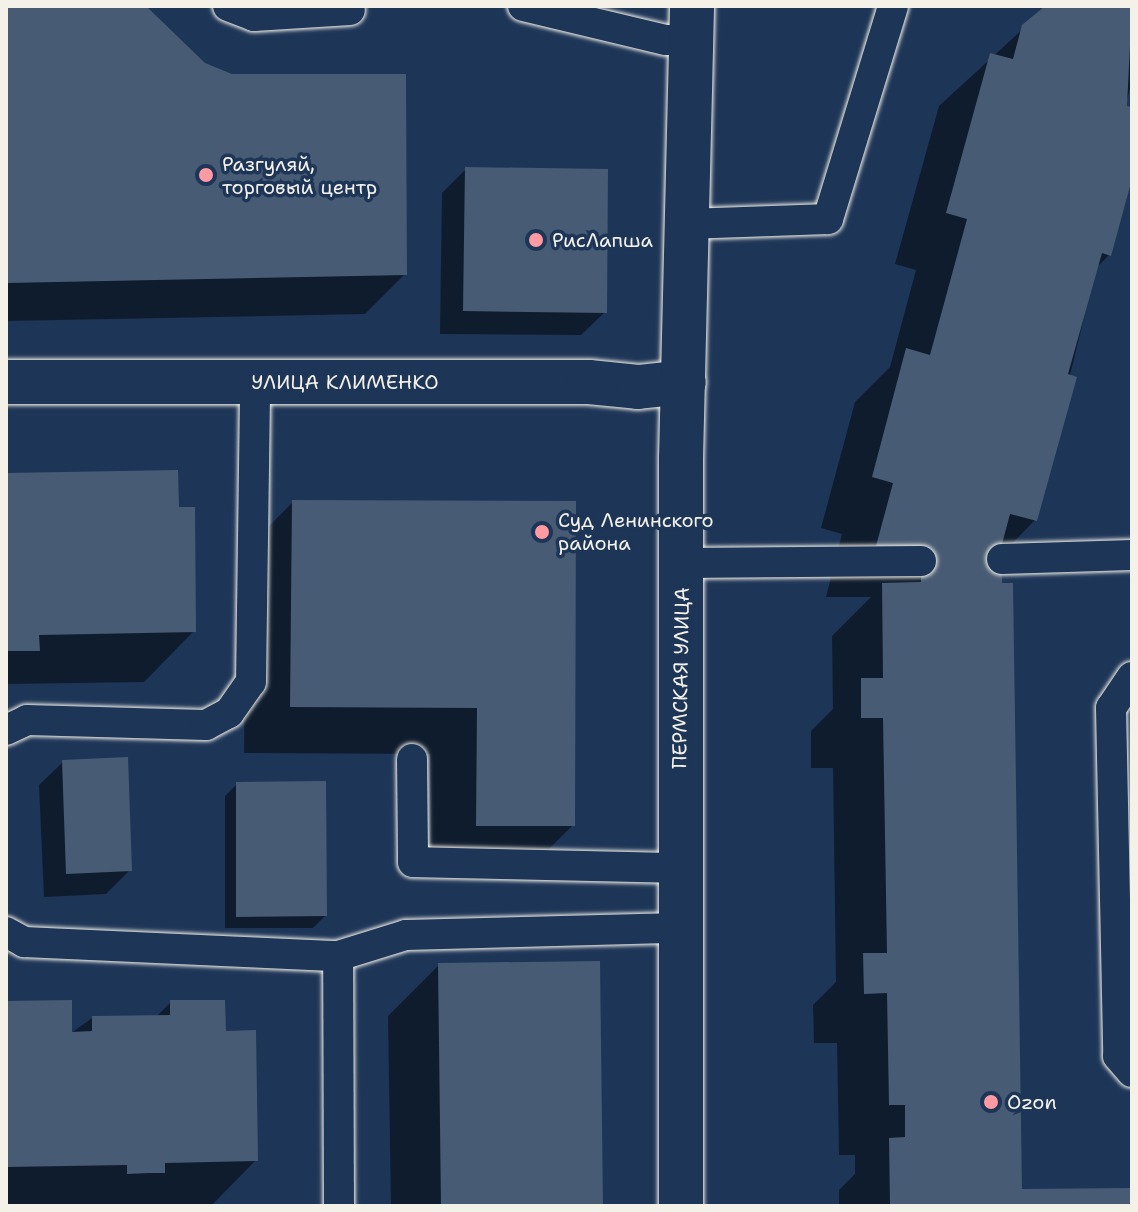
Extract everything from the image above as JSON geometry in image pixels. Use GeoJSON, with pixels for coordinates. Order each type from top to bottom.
{"type":"FeatureCollection","features":[{"type":"Feature","properties":{"kind":"street","name":"ПЕРМСКАЯ УЛИЦА"},"geometry":{"type":"LineString","coordinates":[[681,1206],[678,928],[684,382],[692,23]]}},
{"type":"Feature","properties":{"kind":"street","name":"УЛИЦА КЛИМЕНКО"},"geometry":{"type":"LineString","coordinates":[[6,382],[589,382],[638,387],[684,382]]}},
{"type":"Feature","properties":{"kind":"lane"},"geometry":{"type":"LineString","coordinates":[[228,6],[254,16],[350,10]]}},
{"type":"Feature","properties":{"kind":"lane"},"geometry":{"type":"LineString","coordinates":[[523,6],[666,40],[692,23]]}},
{"type":"Feature","properties":{"kind":"lane"},"geometry":{"type":"LineString","coordinates":[[687,224],[828,219],[893,6]]}},
{"type":"Feature","properties":{"kind":"lane"},"geometry":{"type":"LineString","coordinates":[[6,730],[27,720],[206,725],[229,713],[251,682],[255,382]]}},
{"type":"Feature","properties":{"kind":"lane"},"geometry":{"type":"LineString","coordinates":[[1002,559],[1132,555]]}},
{"type":"Feature","properties":{"kind":"lane"},"geometry":{"type":"LineString","coordinates":[[682,563],[921,561]]}},
{"type":"Feature","properties":{"kind":"lane"},"geometry":{"type":"LineString","coordinates":[[1132,677],[1111,708],[1118,1056],[1132,1072]]}},
{"type":"Feature","properties":{"kind":"lane"},"geometry":{"type":"LineString","coordinates":[[412,759],[413,862],[679,868]]}},
{"type":"Feature","properties":{"kind":"lane"},"geometry":{"type":"LineString","coordinates":[[6,932],[24,942],[338,956],[406,935],[678,928]]}},
{"type":"Feature","properties":{"kind":"lane"},"geometry":{"type":"LineString","coordinates":[[338,956],[339,1206]]}},
{"type":"Feature","properties":{"kind":"building","name":"Разгуляй, торговый центр"},"geometry":{"type":"Polygon","coordinates":[[[6,6],[146,6],[205,63],[232,74],[406,74],[407,275],[6,283],[6,6]]]}},
{"type":"Feature","properties":{"kind":"building"},"geometry":{"type":"Polygon","coordinates":[[[1045,6],[1132,6],[1127,106],[1132,107],[1132,179],[1111,256],[1102,253],[1068,374],[1077,377],[1037,521],[1010,514],[1002,544],[1002,583],[1013,583],[1022,1189],[1132,1188],[1132,1206],[890,1206],[889,1138],[905,1137],[905,1105],[889,1105],[887,993],[864,994],[863,953],[887,953],[883,718],[861,718],[861,678],[883,678],[882,583],[921,582],[921,546],[876,546],[893,483],[872,477],[906,348],[930,355],[967,219],[946,213],[990,53],[1013,59],[1022,25],[1045,6]]]}},
{"type":"Feature","properties":{"kind":"building","name":"РисЛапша"},"geometry":{"type":"Polygon","coordinates":[[[465,167],[608,169],[607,313],[463,311],[465,167]]]}},
{"type":"Feature","properties":{"kind":"building"},"geometry":{"type":"Polygon","coordinates":[[[178,470],[179,507],[195,507],[196,632],[39,635],[40,651],[6,651],[6,473],[178,470]]]}},
{"type":"Feature","properties":{"kind":"building"},"geometry":{"type":"Polygon","coordinates":[[[292,500],[576,501],[575,826],[476,826],[477,708],[290,707],[292,500]]]}},
{"type":"Feature","properties":{"kind":"building"},"geometry":{"type":"Polygon","coordinates":[[[128,757],[132,871],[66,874],[62,760],[128,757]]]}},
{"type":"Feature","properties":{"kind":"building"},"geometry":{"type":"Polygon","coordinates":[[[326,781],[327,916],[236,917],[236,782],[326,781]]]}},
{"type":"Feature","properties":{"kind":"building"},"geometry":{"type":"Polygon","coordinates":[[[600,961],[603,1206],[441,1206],[438,963],[600,961]]]}},
{"type":"Feature","properties":{"kind":"building"},"geometry":{"type":"Polygon","coordinates":[[[72,1000],[72,1032],[92,1031],[92,1016],[170,1015],[170,1000],[225,1000],[226,1031],[256,1030],[258,1161],[165,1163],[165,1173],[127,1174],[127,1165],[6,1167],[6,1001],[72,1000]]]}},
{"type":"Feature","properties":{"kind":"place","name":"Разгуляй, торговый центр"},"geometry":{"type":"Point","coordinates":[206,175]}},
{"type":"Feature","properties":{"kind":"place","name":"РисЛапша"},"geometry":{"type":"Point","coordinates":[536,240]}},
{"type":"Feature","properties":{"kind":"place","name":"Суд Ленинского района"},"geometry":{"type":"Point","coordinates":[542,532]}},
{"type":"Feature","properties":{"kind":"place","name":"Ozon"},"geometry":{"type":"Point","coordinates":[991,1102]}}]}
